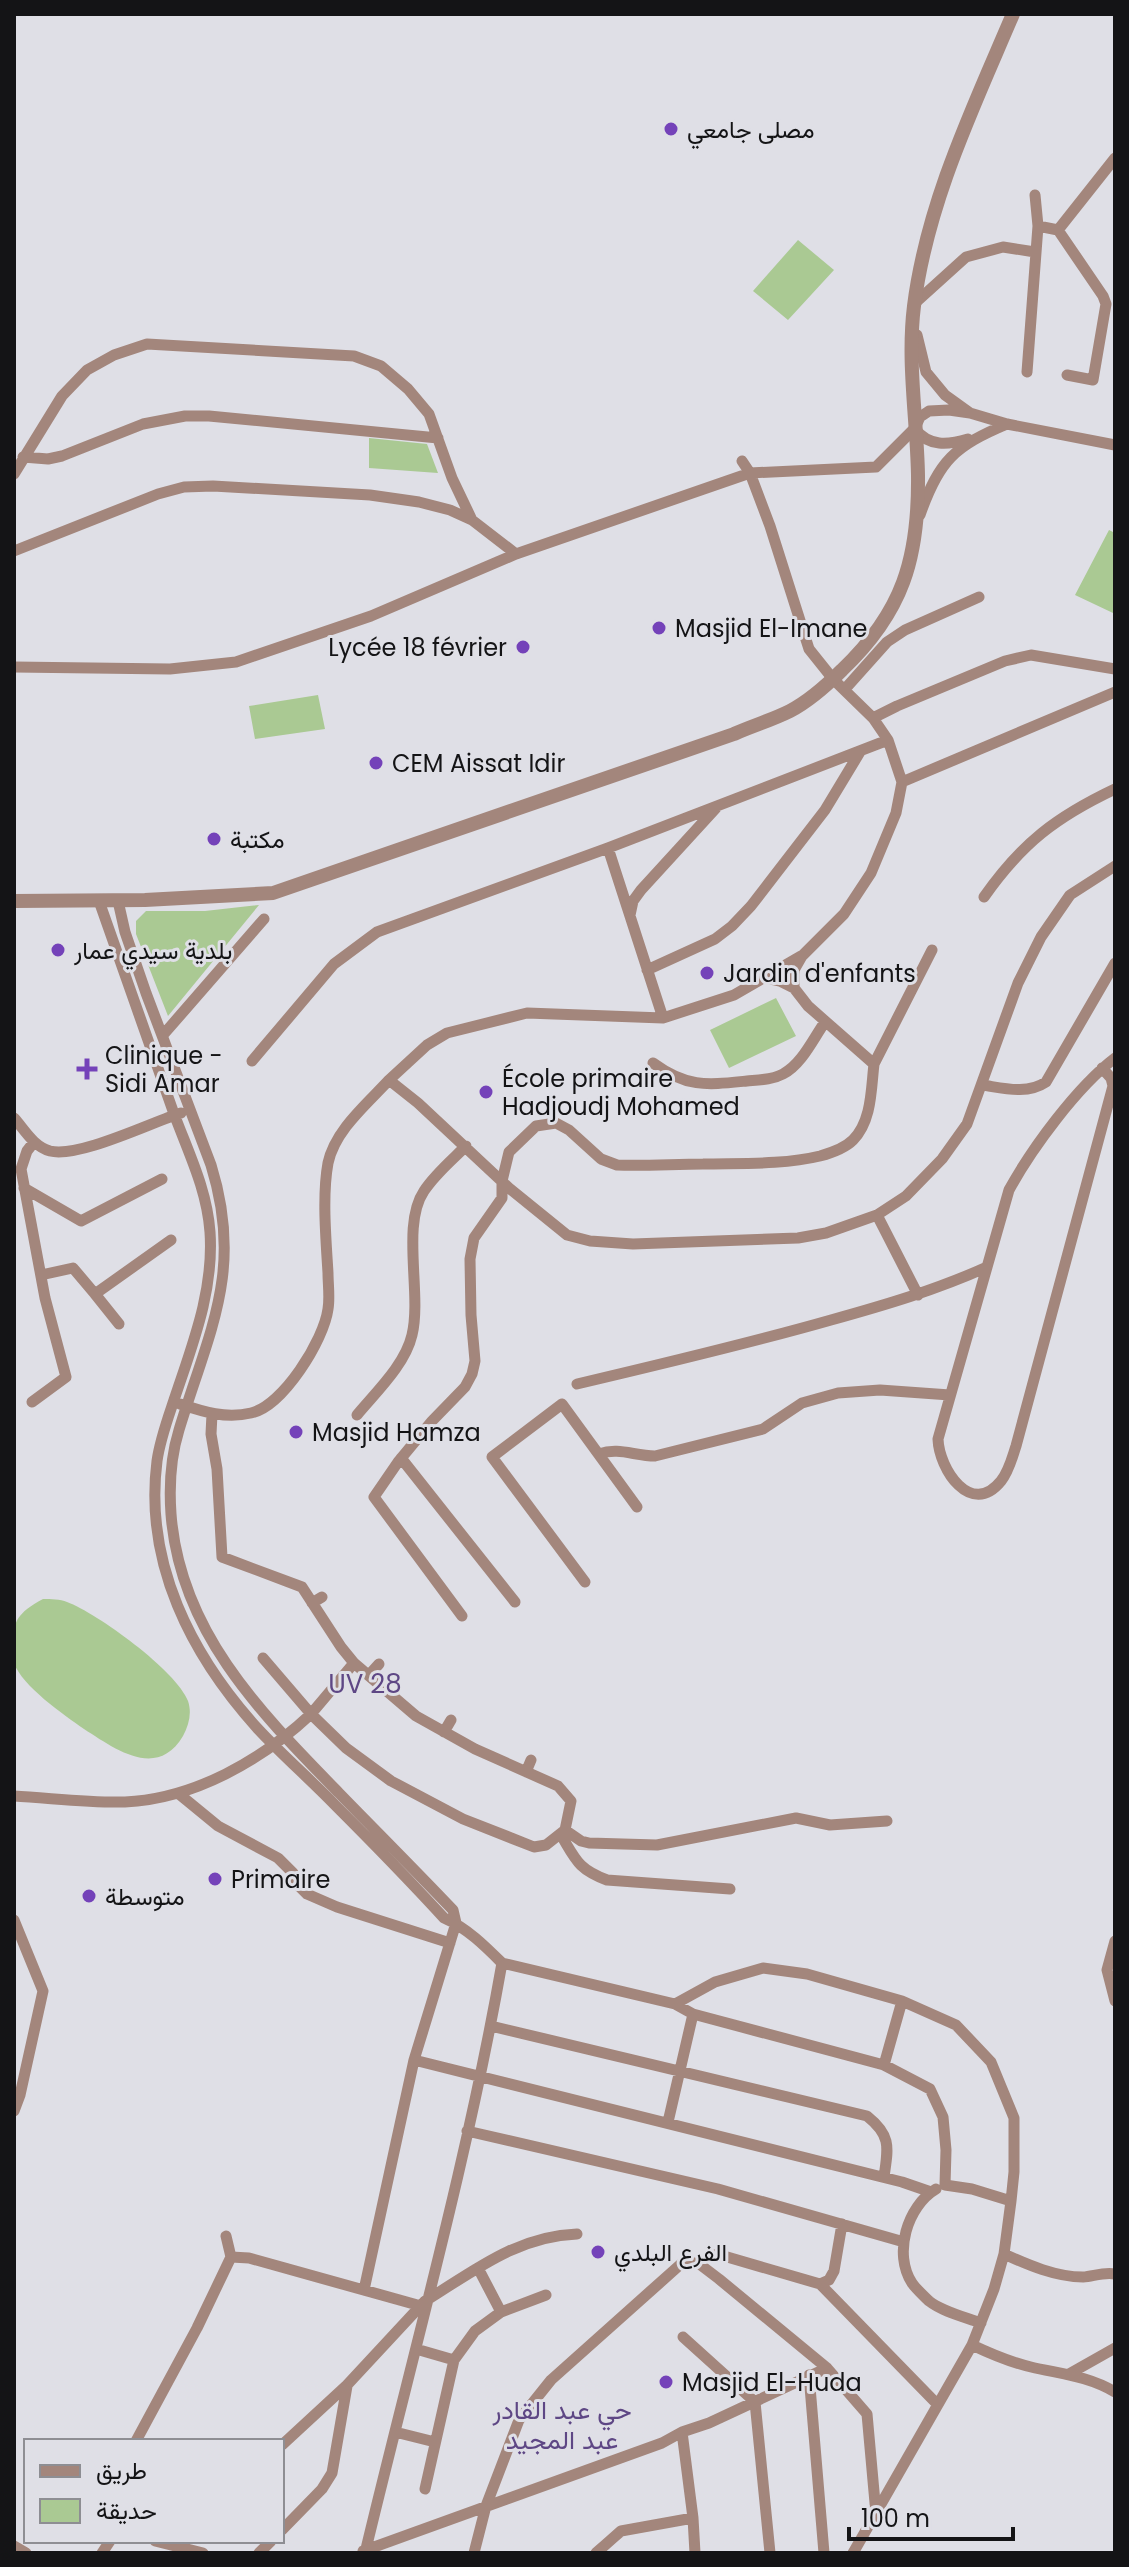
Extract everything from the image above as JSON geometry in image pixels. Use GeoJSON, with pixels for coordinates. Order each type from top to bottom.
{"type":"FeatureCollection","features":[{"type":"Feature","properties":{"kind":"street"},"geometry":{"type":"LineString","coordinates":[[918,523],[912,379],[914,309],[933,220],[950,164],[1013,14]]}},
{"type":"Feature","properties":{"kind":"street"},"geometry":{"type":"LineString","coordinates":[[1058,230],[1115,158]]}},
{"type":"Feature","properties":{"kind":"street"},"geometry":{"type":"LineString","coordinates":[[1027,372],[1038,226],[1035,195]]}},
{"type":"Feature","properties":{"kind":"street"},"geometry":{"type":"LineString","coordinates":[[1038,226],[1058,230],[1106,304],[1093,380],[1067,375]]}},
{"type":"Feature","properties":{"kind":"street"},"geometry":{"type":"LineString","coordinates":[[914,309],[966,257],[1003,247],[1035,252]]}},
{"type":"Feature","properties":{"kind":"street"},"geometry":{"type":"LineString","coordinates":[[914,309],[926,372],[945,395],[970,413]]}},
{"type":"Feature","properties":{"kind":"street"},"geometry":{"type":"LineString","coordinates":[[14,474],[62,396],[87,370],[114,355],[147,344],[354,356],[381,366],[408,389],[429,414],[452,478],[472,520]]}},
{"type":"Feature","properties":{"kind":"street"},"geometry":{"type":"LineString","coordinates":[[14,667],[170,669],[236,662],[371,616],[516,554],[750,473],[876,467],[915,428],[920,417],[929,411],[970,413],[1007,424],[1115,445]]}},
{"type":"Feature","properties":{"kind":"street"},"geometry":{"type":"LineString","coordinates":[[23,457],[48,459],[62,456],[143,424],[185,416],[438,438]]}},
{"type":"Feature","properties":{"kind":"street"},"geometry":{"type":"LineString","coordinates":[[915,428],[922,438],[930,442],[949,444],[977,437],[1007,424]]}},
{"type":"Feature","properties":{"kind":"street"},"geometry":{"type":"LineString","coordinates":[[839,684],[885,621],[909,571],[927,495],[955,452],[977,437]]}},
{"type":"Feature","properties":{"kind":"street"},"geometry":{"type":"LineString","coordinates":[[174,1402],[223,1416],[254,1413],[281,1393],[314,1350],[329,1308],[326,1230],[328,1162],[339,1137],[389,1080],[427,1045],[447,1033],[527,1013],[663,1018],[734,995],[802,956],[844,914],[871,873],[896,813],[902,782],[888,740],[873,718],[809,649],[750,473],[742,461]]}},
{"type":"Feature","properties":{"kind":"street"},"geometry":{"type":"LineString","coordinates":[[14,551],[158,494],[184,487],[213,486],[370,495],[419,502],[472,520],[516,554]]}},
{"type":"Feature","properties":{"kind":"street"},"geometry":{"type":"LineString","coordinates":[[14,901],[118,901],[273,893],[734,734],[791,710],[839,684],[905,630],[979,597]]}},
{"type":"Feature","properties":{"kind":"street"},"geometry":{"type":"LineString","coordinates":[[873,718],[1005,661],[1031,655],[1115,669]]}},
{"type":"Feature","properties":{"kind":"street"},"geometry":{"type":"LineString","coordinates":[[902,782],[1115,692]]}},
{"type":"Feature","properties":{"kind":"street"},"geometry":{"type":"LineString","coordinates":[[252,1061],[334,964],[377,932],[608,848],[888,740]]}},
{"type":"Feature","properties":{"kind":"street"},"geometry":{"type":"LineString","coordinates":[[647,970],[715,939],[732,926],[825,810],[860,751]]}},
{"type":"Feature","properties":{"kind":"street"},"geometry":{"type":"LineString","coordinates":[[984,897],[1017,855],[1048,827],[1076,808],[1115,789]]}},
{"type":"Feature","properties":{"kind":"street"},"geometry":{"type":"LineString","coordinates":[[630,915],[633,901],[641,890],[720,805]]}},
{"type":"Feature","properties":{"kind":"street"},"geometry":{"type":"LineString","coordinates":[[608,848],[663,1018]]}},
{"type":"Feature","properties":{"kind":"street"},"geometry":{"type":"LineString","coordinates":[[389,1080],[547,1221],[567,1235],[590,1241],[633,1244],[798,1238],[826,1233],[877,1215],[906,1196],[942,1159],[967,1124],[1013,995],[1041,937],[1070,895],[1115,866]]}},
{"type":"Feature","properties":{"kind":"street"},"geometry":{"type":"LineString","coordinates":[[99,901],[207,1207],[210,1275],[201,1319],[158,1459],[155,1493],[157,1536],[166,1577],[180,1615],[204,1659],[240,1707],[453,1910],[456,1923],[414,2060],[364,2290]]}},
{"type":"Feature","properties":{"kind":"street"},"geometry":{"type":"LineString","coordinates":[[118,901],[125,932],[191,1110],[223,1212],[226,1253],[223,1280],[213,1328],[174,1448],[170,1501],[174,1544],[183,1581],[198,1616],[230,1671],[280,1742]]}},
{"type":"Feature","properties":{"kind":"street"},"geometry":{"type":"LineString","coordinates":[[163,1035],[264,919]]}},
{"type":"Feature","properties":{"kind":"street"},"geometry":{"type":"LineString","coordinates":[[462,1616],[374,1497],[401,1458],[465,1387],[472,1374],[475,1361],[470,1259],[474,1238],[502,1198],[502,1181],[509,1152],[536,1126],[546,1123],[556,1123],[569,1130],[601,1159],[617,1165],[737,1163],[820,1156],[839,1149],[852,1140],[860,1129],[869,1109],[874,1064],[932,950]]}},
{"type":"Feature","properties":{"kind":"street"},"geometry":{"type":"LineString","coordinates":[[794,988],[794,970],[802,956]]}},
{"type":"Feature","properties":{"kind":"street"},"geometry":{"type":"LineString","coordinates":[[982,1085],[1027,1090],[1046,1082],[1115,963]]}},
{"type":"Feature","properties":{"kind":"street"},"geometry":{"type":"LineString","coordinates":[[766,978],[794,988],[825,1022],[874,1064]]}},
{"type":"Feature","properties":{"kind":"street"},"geometry":{"type":"LineString","coordinates":[[653,1063],[671,1076],[689,1083],[709,1085],[771,1079],[784,1074],[796,1063],[825,1022]]}},
{"type":"Feature","properties":{"kind":"street"},"geometry":{"type":"LineString","coordinates":[[1102,1068],[1108,1072],[1113,1086],[1016,1446],[999,1482],[981,1494],[969,1492],[955,1483],[939,1454],[938,1439],[1009,1190],[1084,1085],[1102,1068],[1115,1058]]}},
{"type":"Feature","properties":{"kind":"street"},"geometry":{"type":"LineString","coordinates":[[14,1155],[30,1147],[77,1151],[191,1110]]}},
{"type":"Feature","properties":{"kind":"street"},"geometry":{"type":"LineString","coordinates":[[14,1118],[30,1147]]}},
{"type":"Feature","properties":{"kind":"street"},"geometry":{"type":"LineString","coordinates":[[357,1415],[400,1362],[412,1338],[415,1318],[415,1212],[423,1191],[466,1146]]}},
{"type":"Feature","properties":{"kind":"street"},"geometry":{"type":"LineString","coordinates":[[30,1147],[21,1169],[41,1275],[66,1377],[32,1402]]}},
{"type":"Feature","properties":{"kind":"street"},"geometry":{"type":"LineString","coordinates":[[24,1188],[81,1221],[162,1179]]}},
{"type":"Feature","properties":{"kind":"street"},"geometry":{"type":"LineString","coordinates":[[877,1215],[918,1295]]}},
{"type":"Feature","properties":{"kind":"street"},"geometry":{"type":"LineString","coordinates":[[95,1294],[171,1240]]}},
{"type":"Feature","properties":{"kind":"street"},"geometry":{"type":"LineString","coordinates":[[577,1384],[746,1345],[918,1295],[987,1267]]}},
{"type":"Feature","properties":{"kind":"street"},"geometry":{"type":"LineString","coordinates":[[41,1275],[73,1268],[119,1324]]}},
{"type":"Feature","properties":{"kind":"street"},"geometry":{"type":"LineString","coordinates":[[599,1454],[619,1450],[655,1456],[763,1429],[802,1403],[838,1393],[880,1390],[950,1395]]}},
{"type":"Feature","properties":{"kind":"street"},"geometry":{"type":"LineString","coordinates":[[585,1582],[492,1457],[562,1404],[637,1507]]}},
{"type":"Feature","properties":{"kind":"street"},"geometry":{"type":"LineString","coordinates":[[212,1414],[222,1557],[302,1587],[317,1600],[341,1647],[354,1663],[416,1716],[444,1732],[528,1766],[558,1786],[571,1801],[563,1833],[578,1863],[588,1873],[607,1880],[730,1889]]}},
{"type":"Feature","properties":{"kind":"street"},"geometry":{"type":"LineString","coordinates":[[401,1458],[515,1602]]}},
{"type":"Feature","properties":{"kind":"street"},"geometry":{"type":"LineString","coordinates":[[263,1658],[280,1673],[311,1714],[391,1781],[430,1795],[463,1819],[508,1831],[534,1847],[546,1845],[563,1833]]}},
{"type":"Feature","properties":{"kind":"street"},"geometry":{"type":"LineString","coordinates":[[14,1796],[125,1802],[179,1794],[280,1742],[311,1714],[354,1663]]}},
{"type":"Feature","properties":{"kind":"street"},"geometry":{"type":"LineString","coordinates":[[369,1675],[379,1664]]}},
{"type":"Feature","properties":{"kind":"street"},"geometry":{"type":"LineString","coordinates":[[444,1732],[451,1720]]}},
{"type":"Feature","properties":{"kind":"street"},"geometry":{"type":"LineString","coordinates":[[179,1794],[218,1826],[278,1858],[307,1894],[337,1907],[450,1943]]}},
{"type":"Feature","properties":{"kind":"street"},"geometry":{"type":"LineString","coordinates":[[563,1833],[589,1843],[657,1845],[796,1818],[830,1825],[887,1821]]}},
{"type":"Feature","properties":{"kind":"street"},"geometry":{"type":"LineString","coordinates":[[14,1920],[43,1991],[14,2111]]}},
{"type":"Feature","properties":{"kind":"street"},"geometry":{"type":"LineString","coordinates":[[456,1923],[502,1963],[675,2004],[693,2014],[884,2065],[930,2089],[943,2117],[945,2185]]}},
{"type":"Feature","properties":{"kind":"street"},"geometry":{"type":"LineString","coordinates":[[1115,1941],[1107,1970],[1115,2001]]}},
{"type":"Feature","properties":{"kind":"street"},"geometry":{"type":"LineString","coordinates":[[363,2552],[416,2349],[491,2026],[502,1963]]}},
{"type":"Feature","properties":{"kind":"street"},"geometry":{"type":"LineString","coordinates":[[675,2004],[715,1982],[763,1968],[807,1974],[902,2001],[956,2025],[991,2062],[1014,2118],[1011,2201],[1004,2254],[994,2289],[972,2345],[853,2553]]}},
{"type":"Feature","properties":{"kind":"street"},"geometry":{"type":"LineString","coordinates":[[884,2065],[902,2001]]}},
{"type":"Feature","properties":{"kind":"street"},"geometry":{"type":"LineString","coordinates":[[668,2122],[693,2014]]}},
{"type":"Feature","properties":{"kind":"street"},"geometry":{"type":"LineString","coordinates":[[491,2026],[867,2116],[881,2127],[886,2137],[888,2150],[884,2177]]}},
{"type":"Feature","properties":{"kind":"street"},"geometry":{"type":"LineString","coordinates":[[414,2060],[884,2177],[931,2192]]}},
{"type":"Feature","properties":{"kind":"street"},"geometry":{"type":"LineString","coordinates":[[467,2131],[656,2173],[904,2242]]}},
{"type":"Feature","properties":{"kind":"street"},"geometry":{"type":"LineString","coordinates":[[981,2323],[931,2303],[911,2282],[904,2260],[909,2219],[931,2192],[945,2185],[972,2189],[1011,2201]]}},
{"type":"Feature","properties":{"kind":"street"},"geometry":{"type":"LineString","coordinates":[[820,2284],[829,2280],[834,2271],[842,2224]]}},
{"type":"Feature","properties":{"kind":"street"},"geometry":{"type":"LineString","coordinates":[[284,2443],[347,2385],[426,2301],[516,2246],[548,2237],[577,2234]]}},
{"type":"Feature","properties":{"kind":"street"},"geometry":{"type":"LineString","coordinates":[[137,2439],[231,2257],[226,2236]]}},
{"type":"Feature","properties":{"kind":"street"},"geometry":{"type":"LineString","coordinates":[[717,2254],[820,2284],[937,2404]]}},
{"type":"Feature","properties":{"kind":"street"},"geometry":{"type":"LineString","coordinates":[[1004,2254],[1069,2276],[1115,2274]]}},
{"type":"Feature","properties":{"kind":"street"},"geometry":{"type":"LineString","coordinates":[[231,2257],[249,2258],[364,2290],[426,2301]]}},
{"type":"Feature","properties":{"kind":"street"},"geometry":{"type":"LineString","coordinates":[[474,2553],[486,2506],[519,2420],[551,2380],[682,2263],[698,2263],[827,2368],[867,2414],[876,2515]]}},
{"type":"Feature","properties":{"kind":"street"},"geometry":{"type":"LineString","coordinates":[[478,2268],[501,2312]]}},
{"type":"Feature","properties":{"kind":"street"},"geometry":{"type":"LineString","coordinates":[[425,2489],[454,2360],[475,2331],[501,2312],[546,2295]]}},
{"type":"Feature","properties":{"kind":"street"},"geometry":{"type":"LineString","coordinates":[[683,2337],[755,2402],[770,2553]]}},
{"type":"Feature","properties":{"kind":"street"},"geometry":{"type":"LineString","coordinates":[[972,2345],[1013,2363],[1098,2382],[1115,2392]]}},
{"type":"Feature","properties":{"kind":"street"},"geometry":{"type":"LineString","coordinates":[[1069,2374],[1115,2348]]}},
{"type":"Feature","properties":{"kind":"street"},"geometry":{"type":"LineString","coordinates":[[416,2349],[454,2360]]}},
{"type":"Feature","properties":{"kind":"street"},"geometry":{"type":"LineString","coordinates":[[363,2552],[662,2443],[827,2368]]}},
{"type":"Feature","properties":{"kind":"street"},"geometry":{"type":"LineString","coordinates":[[809,2375],[824,2553]]}},
{"type":"Feature","properties":{"kind":"street"},"geometry":{"type":"LineString","coordinates":[[284,2528],[322,2489],[332,2473],[347,2385]]}},
{"type":"Feature","properties":{"kind":"street"},"geometry":{"type":"LineString","coordinates":[[395,2432],[435,2442]]}},
{"type":"Feature","properties":{"kind":"street"},"geometry":{"type":"LineString","coordinates":[[682,2432],[695,2553]]}},
{"type":"Feature","properties":{"kind":"street"},"geometry":{"type":"LineString","coordinates":[[596,2553],[621,2531],[693,2518]]}},
{"type":"Feature","properties":{"kind":"street"},"geometry":{"type":"LineString","coordinates":[[14,2546],[26,2553]]}},
{"type":"Feature","properties":{"kind":"street"},"geometry":{"type":"LineString","coordinates":[[175,2547],[203,2553]]}},
{"type":"Feature","properties":{"kind":"green space"},"geometry":{"type":"Polygon","coordinates":[[[798,240],[834,270],[788,320],[753,291],[798,240]]]}},
{"type":"Feature","properties":{"kind":"green space"},"geometry":{"type":"Polygon","coordinates":[[[369,438],[427,444],[438,473],[369,468],[369,438]]]}},
{"type":"Feature","properties":{"kind":"green space"},"geometry":{"type":"Polygon","coordinates":[[[1109,530],[1115,533],[1113,613],[1075,595],[1109,530]]]}},
{"type":"Feature","properties":{"kind":"green space"},"geometry":{"type":"Polygon","coordinates":[[[318,695],[325,729],[255,739],[249,706],[318,695]]]}},
{"type":"Feature","properties":{"kind":"green space"},"geometry":{"type":"Polygon","coordinates":[[[259,905],[168,1016],[136,934],[136,921],[146,911],[205,911],[259,905]]]}},
{"type":"Feature","properties":{"kind":"green space"},"geometry":{"type":"Polygon","coordinates":[[[776,998],[796,1036],[729,1068],[710,1030],[776,998]]]}},
{"type":"Feature","properties":{"kind":"green space"},"geometry":{"type":"Polygon","coordinates":[[[43,1599],[64,1601],[97,1618],[135,1644],[169,1674],[188,1701],[190,1710],[185,1732],[173,1749],[161,1756],[148,1758],[122,1752],[66,1716],[18,1672],[14,1663],[15,1625],[24,1612],[43,1599]]]}},
{"type":"Feature","properties":{"kind":"place","name":"مصلى جامعي"},"geometry":{"type":"Point","coordinates":[671,129]}},
{"type":"Feature","properties":{"kind":"place","name":"Masjid El-Imane"},"geometry":{"type":"Point","coordinates":[659,628]}},
{"type":"Feature","properties":{"kind":"place","name":"Lycée 18 février"},"geometry":{"type":"Point","coordinates":[523,647]}},
{"type":"Feature","properties":{"kind":"place","name":"CEM Aissat Idir"},"geometry":{"type":"Point","coordinates":[376,763]}},
{"type":"Feature","properties":{"kind":"place","name":"مكتبة"},"geometry":{"type":"Point","coordinates":[214,839]}},
{"type":"Feature","properties":{"kind":"place","name":"بلدية سيدي عمار"},"geometry":{"type":"Point","coordinates":[58,950]}},
{"type":"Feature","properties":{"kind":"place","name":"Jardin d'enfants"},"geometry":{"type":"Point","coordinates":[707,973]}},
{"type":"Feature","properties":{"kind":"place","name":"Clinique - Sidi Amar"},"geometry":{"type":"Point","coordinates":[87,1069]}},
{"type":"Feature","properties":{"kind":"place","name":"École primaire Hadjoudj Mohamed"},"geometry":{"type":"Point","coordinates":[486,1092]}},
{"type":"Feature","properties":{"kind":"place","name":"Masjid Hamza"},"geometry":{"type":"Point","coordinates":[296,1432]}},
{"type":"Feature","properties":{"kind":"place","name":"Primaire"},"geometry":{"type":"Point","coordinates":[215,1879]}},
{"type":"Feature","properties":{"kind":"place","name":"متوسطة"},"geometry":{"type":"Point","coordinates":[89,1896]}},
{"type":"Feature","properties":{"kind":"place","name":"الفرع البلدي"},"geometry":{"type":"Point","coordinates":[598,2252]}},
{"type":"Feature","properties":{"kind":"place","name":"Masjid El-Huda"},"geometry":{"type":"Point","coordinates":[666,2382]}},
{"type":"Feature","properties":{"kind":"district","name":"UV 28"},"geometry":{"type":"Point","coordinates":[365,1684]}},
{"type":"Feature","properties":{"kind":"district","name":"حي عبد القادر عبد المجيد"},"geometry":{"type":"Point","coordinates":[562,2425]}}]}
